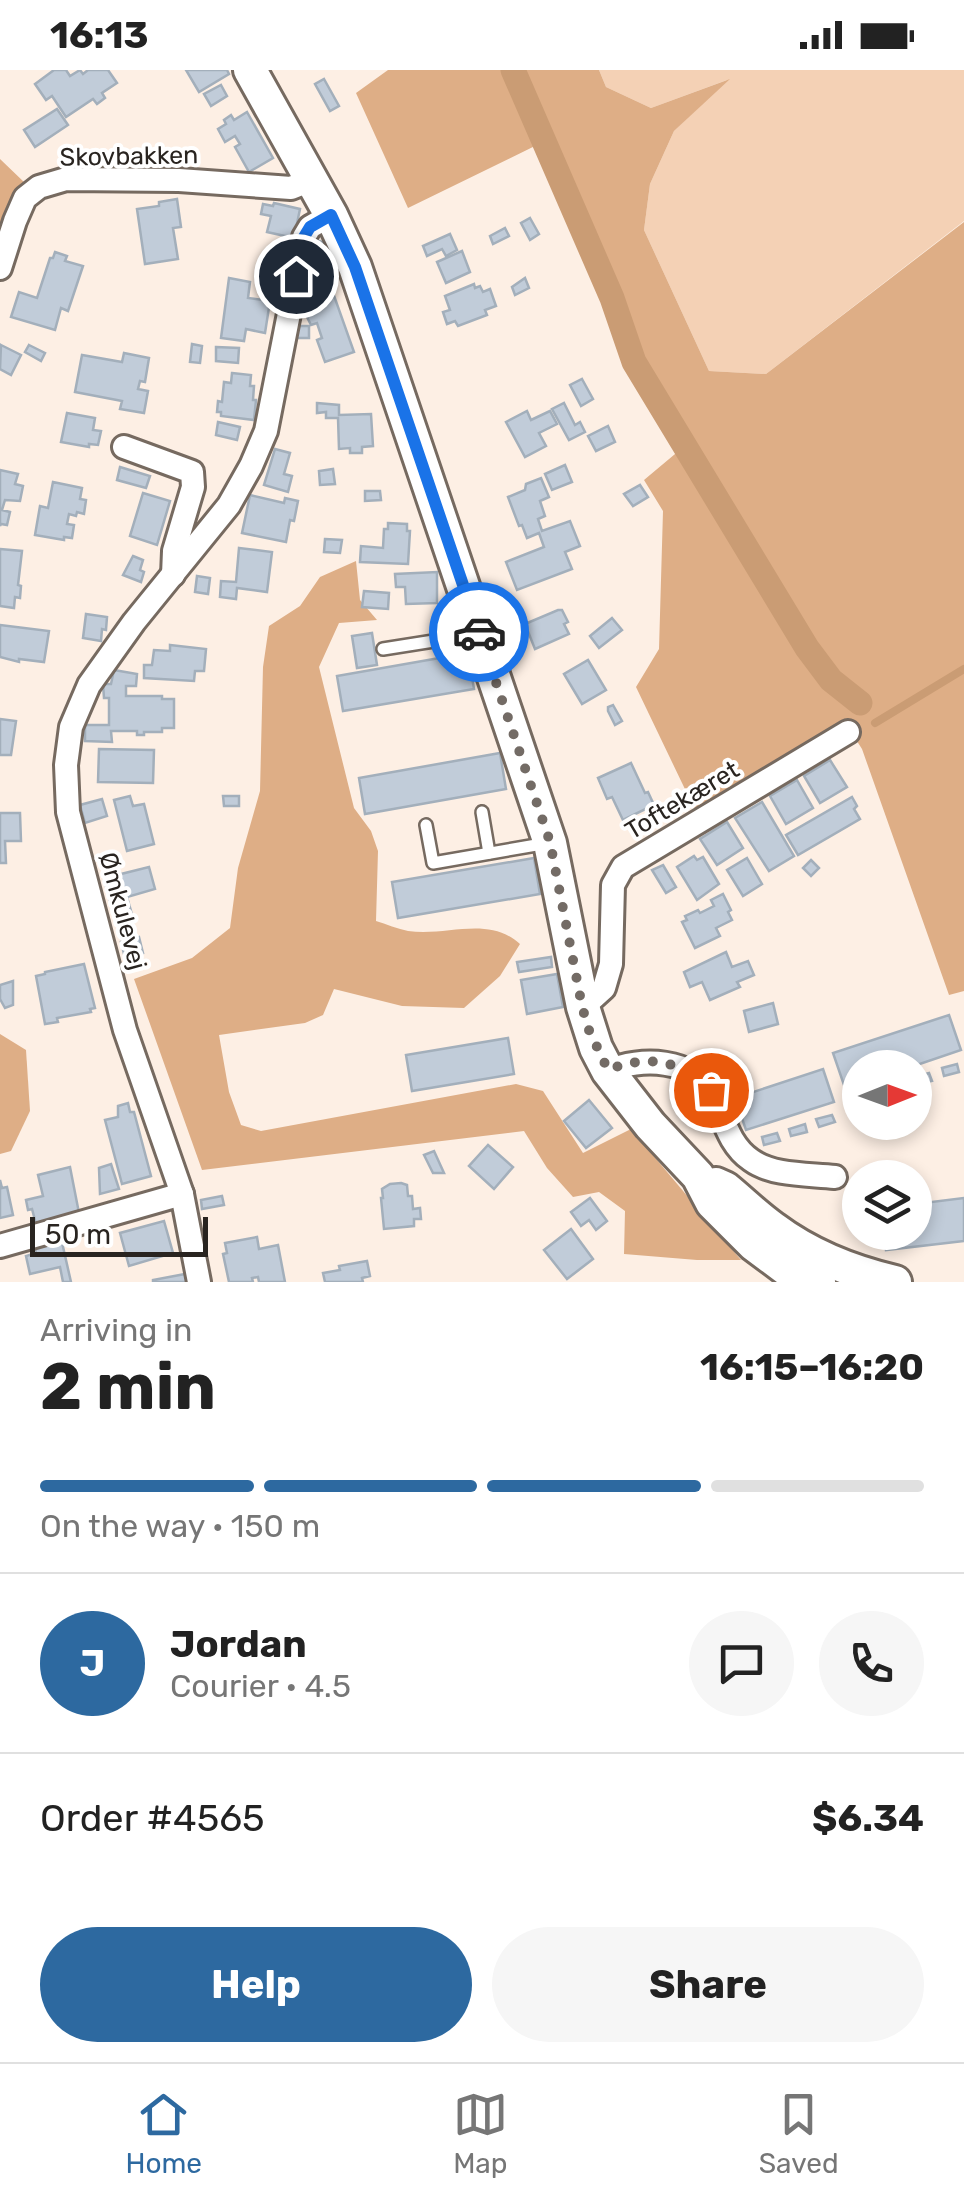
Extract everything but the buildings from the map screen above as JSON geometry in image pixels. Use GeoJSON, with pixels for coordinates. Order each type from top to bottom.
{"type":"FeatureCollection","features":[{"type":"Feature","properties":{"kind":"main road"},"geometry":{"type":"LineString","coordinates":[[250,70],[331,215],[355,267],[550,842],[582,1006],[608,1070],[650,1125],[698,1176],[712,1203],[754,1245],[798,1271],[859,1274],[895,1282]]}},
{"type":"Feature","properties":{"kind":"street","name":"Skovbakken"},"geometry":{"type":"LineString","coordinates":[[0,268],[25,198],[39,187],[66,179],[179,180],[292,188],[311,180]]}},
{"type":"Feature","properties":{"kind":"street","name":"Ømkulevej"},"geometry":{"type":"LineString","coordinates":[[199,1282],[182,1194],[126,1030],[68,812],[66,765],[71,727],[89,685],[134,622],[229,505],[251,466],[266,432],[304,237],[310,227],[331,215]]}},
{"type":"Feature","properties":{"kind":"street","name":"Ømkulevej"},"geometry":{"type":"LineString","coordinates":[[124,447],[192,472],[192,487],[174,551],[173,574]]}},
{"type":"Feature","properties":{"kind":"street","name":"Toftekæret"},"geometry":{"type":"LineString","coordinates":[[582,1006],[604,988],[611,964],[614,885],[624,867],[848,732]]}},
{"type":"Feature","properties":{"kind":"street"},"geometry":{"type":"LineString","coordinates":[[608,1070],[653,1062],[668,1063],[694,1074],[711,1090],[734,1144],[752,1161],[773,1170],[834,1177]]}},
{"type":"Feature","properties":{"kind":"street"},"geometry":{"type":"LineString","coordinates":[[0,1246],[182,1194]]}},
{"type":"Feature","properties":{"kind":"lane"},"geometry":{"type":"LineString","coordinates":[[383,649],[479,634]]}},
{"type":"Feature","properties":{"kind":"lane"},"geometry":{"type":"LineString","coordinates":[[482,812],[489,853]]}},
{"type":"Feature","properties":{"kind":"lane"},"geometry":{"type":"LineString","coordinates":[[426,825],[433,863],[550,842]]}},
{"type":"Feature","properties":{"kind":"shaded area"},"geometry":{"type":"Polygon","coordinates":[[[388,70],[599,70],[606,87],[651,108],[730,79],[674,131],[650,184],[644,230],[709,371],[766,374],[964,222],[964,991],[949,995],[862,749],[846,724],[695,810],[636,687],[659,649],[663,511],[644,480],[681,449],[539,144],[408,208],[356,93],[388,70]]]}},
{"type":"Feature","properties":{"kind":"shaded area"},"geometry":{"type":"Polygon","coordinates":[[[599,70],[964,70],[964,221],[766,374],[709,371],[644,230],[650,184],[674,131],[727,80],[651,108],[606,87],[599,70]]]}},
{"type":"Feature","properties":{"kind":"shaded area"},"geometry":{"type":"Polygon","coordinates":[[[0,159],[25,183],[0,234],[0,159]]]}},
{"type":"Feature","properties":{"kind":"shaded area"},"geometry":{"type":"Polygon","coordinates":[[[356,561],[360,600],[377,620],[339,623],[319,667],[354,808],[371,831],[378,851],[376,921],[408,931],[494,931],[520,944],[500,976],[464,1008],[402,1006],[334,989],[323,1015],[305,1023],[219,1035],[229,1092],[241,1125],[261,1131],[516,1084],[543,1091],[583,1153],[631,1129],[741,1260],[624,1254],[625,1211],[599,1192],[573,1197],[547,1168],[524,1131],[202,1170],[134,979],[192,958],[230,928],[238,868],[260,791],[263,667],[269,626],[300,606],[320,577],[356,561]]]}},
{"type":"Feature","properties":{"kind":"shaded area"},"geometry":{"type":"Polygon","coordinates":[[[0,1034],[26,1050],[30,1111],[11,1151],[0,1154],[0,1034]]]}},
{"type":"Feature","properties":{"kind":"waterway"},"geometry":{"type":"LineString","coordinates":[[513,70],[612,298],[634,362],[807,648],[831,680],[860,703]]}},
{"type":"Feature","properties":{"kind":"waterway"},"geometry":{"type":"LineString","coordinates":[[875,723],[964,669]]}},
{"type":"Feature","properties":{"kind":"way so far"},"geometry":{"type":"LineString","coordinates":[[479,632],[550,842],[582,1006],[596,1048],[608,1070],[620,1065],[668,1063],[694,1074],[711,1090]]}},
{"type":"Feature","properties":{"kind":"route"},"geometry":{"type":"LineString","coordinates":[[296,276],[304,237],[310,227],[331,215],[383,345],[479,632]]}}]}
